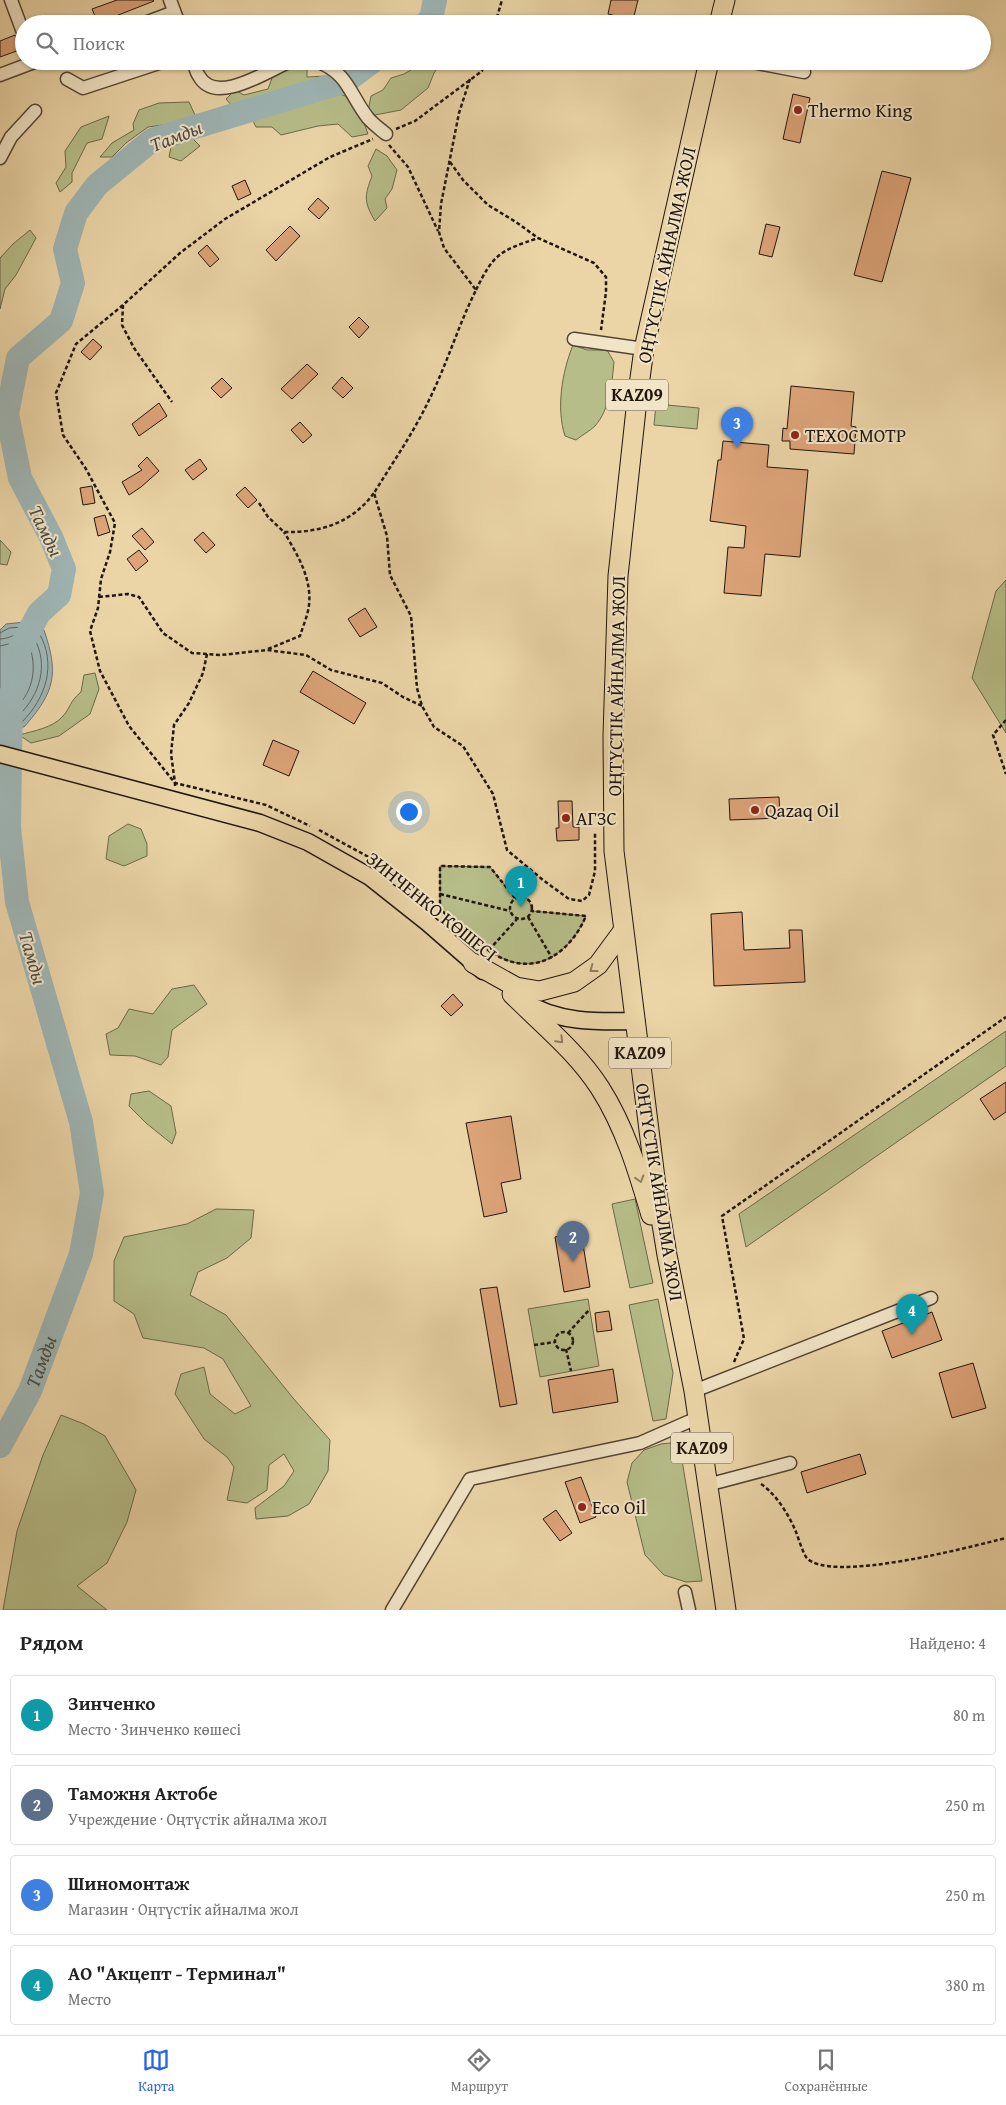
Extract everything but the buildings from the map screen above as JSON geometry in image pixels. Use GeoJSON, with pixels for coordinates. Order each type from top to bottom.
{"type":"FeatureCollection","features":[{"type":"Feature","properties":{"kind":"highway"},"geometry":{"type":"LineString","coordinates":[[721,15],[725,0]]}},
{"type":"Feature","properties":{"kind":"highway","name":"ОҢТҮСТІК АЙНАЛМА ЖОЛ"},"geometry":{"type":"LineString","coordinates":[[707,70],[644,348],[617,586],[613,736],[614,851],[666,1255],[694,1392],[726,1610]]}},
{"type":"Feature","properties":{"kind":"highway"},"geometry":{"type":"LineString","coordinates":[[473,963],[516,987],[540,991],[574,982],[598,966],[623,931]]}},
{"type":"Feature","properties":{"kind":"highway"},"geometry":{"type":"LineString","coordinates":[[512,994],[570,1050],[600,1088],[624,1134],[666,1255]]}},
{"type":"Feature","properties":{"kind":"main road","name":"ЗИНЧЕНКО КӨШЕСІ"},"geometry":{"type":"LineString","coordinates":[[0,754],[260,823],[308,842],[370,877],[428,923],[495,982],[529,1005],[548,1013],[578,1021],[636,1022]]}},
{"type":"Feature","properties":{"kind":"street"},"geometry":{"type":"LineString","coordinates":[[11,0],[17,15]]}},
{"type":"Feature","properties":{"kind":"street"},"geometry":{"type":"LineString","coordinates":[[0,75],[15,69]]}},
{"type":"Feature","properties":{"kind":"street"},"geometry":{"type":"LineString","coordinates":[[67,79],[83,88],[138,70]]}},
{"type":"Feature","properties":{"kind":"street"},"geometry":{"type":"LineString","coordinates":[[197,70],[199,77],[206,83],[225,87],[244,84],[270,70]]}},
{"type":"Feature","properties":{"kind":"street"},"geometry":{"type":"LineString","coordinates":[[334,70],[346,81],[381,136]]}},
{"type":"Feature","properties":{"kind":"street"},"geometry":{"type":"LineString","coordinates":[[794,70],[804,72]]}},
{"type":"Feature","properties":{"kind":"street"},"geometry":{"type":"LineString","coordinates":[[0,158],[11,137],[35,111]]}},
{"type":"Feature","properties":{"kind":"street"},"geometry":{"type":"LineString","coordinates":[[574,339],[644,348]]}},
{"type":"Feature","properties":{"kind":"street"},"geometry":{"type":"LineString","coordinates":[[694,1392],[931,1298]]}},
{"type":"Feature","properties":{"kind":"street"},"geometry":{"type":"LineString","coordinates":[[392,1610],[470,1478],[640,1442],[697,1418]]}},
{"type":"Feature","properties":{"kind":"street"},"geometry":{"type":"LineString","coordinates":[[707,1485],[790,1463]]}},
{"type":"Feature","properties":{"kind":"street"},"geometry":{"type":"LineString","coordinates":[[686,1592],[689,1610]]}},
{"type":"Feature","properties":{"kind":"path"},"geometry":{"type":"LineString","coordinates":[[498,15],[502,0]]}},
{"type":"Feature","properties":{"kind":"path"},"geometry":{"type":"LineString","coordinates":[[176,783],[129,726],[100,671],[90,631],[99,596],[101,579],[110,552],[115,523],[86,468],[63,435],[56,393],[76,344],[124,305],[180,253],[225,219],[330,157],[415,121],[482,70]]}},
{"type":"Feature","properties":{"kind":"path"},"geometry":{"type":"LineString","coordinates":[[438,232],[441,204],[459,113],[470,79]]}},
{"type":"Feature","properties":{"kind":"path"},"geometry":{"type":"LineString","coordinates":[[381,136],[408,167],[444,248],[476,290]]}},
{"type":"Feature","properties":{"kind":"path"},"geometry":{"type":"LineString","coordinates":[[450,162],[463,180],[488,205],[538,238],[594,263],[606,276],[601,331]]}},
{"type":"Feature","properties":{"kind":"path"},"geometry":{"type":"LineString","coordinates":[[284,532],[321,530],[364,507],[429,401],[461,320],[488,267],[505,249],[538,238]]}},
{"type":"Feature","properties":{"kind":"path"},"geometry":{"type":"LineString","coordinates":[[124,305],[122,325],[134,348],[172,402]]}},
{"type":"Feature","properties":{"kind":"path"},"geometry":{"type":"LineString","coordinates":[[374,493],[387,536],[390,575],[411,616],[417,688],[422,706],[434,727],[463,746],[492,794],[507,850],[569,899],[582,901],[589,895],[595,871],[595,832]]}},
{"type":"Feature","properties":{"kind":"path"},"geometry":{"type":"LineString","coordinates":[[260,503],[268,517],[284,532],[297,554],[309,581],[309,606],[300,636],[267,650]]}},
{"type":"Feature","properties":{"kind":"path"},"geometry":{"type":"LineString","coordinates":[[99,596],[128,594],[139,597],[163,633],[192,653],[221,655],[267,650],[306,655],[331,670],[382,683],[403,697],[422,706]]}},
{"type":"Feature","properties":{"kind":"path"},"geometry":{"type":"LineString","coordinates":[[173,800],[176,783],[172,754],[174,725],[203,674],[207,654]]}},
{"type":"Feature","properties":{"kind":"path"},"geometry":{"type":"LineString","coordinates":[[1006,720],[993,735],[1006,774]]}},
{"type":"Feature","properties":{"kind":"path"},"geometry":{"type":"LineString","coordinates":[[515,898],[490,867],[440,866],[440,909],[489,950],[503,959],[532,965],[552,958],[570,943],[581,930],[586,916],[532,911]]}},
{"type":"Feature","properties":{"kind":"path"},"geometry":{"type":"LineString","coordinates":[[440,894],[510,911],[517,919]]}},
{"type":"Feature","properties":{"kind":"path"},"geometry":{"type":"LineString","coordinates":[[489,950],[517,919],[528,917],[532,911],[529,900],[522,896],[515,898],[510,904],[510,911]]}},
{"type":"Feature","properties":{"kind":"path"},"geometry":{"type":"LineString","coordinates":[[528,917],[552,958]]}},
{"type":"Feature","properties":{"kind":"path"},"geometry":{"type":"LineString","coordinates":[[726,1379],[744,1339],[722,1216],[1006,1017]]}},
{"type":"Feature","properties":{"kind":"path"},"geometry":{"type":"LineString","coordinates":[[568,1333],[589,1310]]}},
{"type":"Feature","properties":{"kind":"path"},"geometry":{"type":"LineString","coordinates":[[563,1332],[568,1333],[572,1338],[572,1343],[566,1349],[560,1349],[555,1342],[558,1334],[563,1332]]}},
{"type":"Feature","properties":{"kind":"path"},"geometry":{"type":"LineString","coordinates":[[534,1345],[555,1342]]}},
{"type":"Feature","properties":{"kind":"path"},"geometry":{"type":"LineString","coordinates":[[566,1349],[571,1371]]}},
{"type":"Feature","properties":{"kind":"path"},"geometry":{"type":"LineString","coordinates":[[747,1474],[769,1489],[792,1523],[807,1558],[825,1567],[884,1565],[1006,1538]]}},
{"type":"Feature","properties":{"kind":"green space"},"geometry":{"type":"Polygon","coordinates":[[[275,70],[307,70],[307,77],[326,76],[334,80],[245,107],[232,106],[226,99],[235,90],[244,95],[268,89],[275,70]]]}},
{"type":"Feature","properties":{"kind":"green space"},"geometry":{"type":"Polygon","coordinates":[[[411,70],[436,70],[428,88],[401,110],[375,115],[368,111],[371,96],[383,90],[391,78],[411,70]]]}},
{"type":"Feature","properties":{"kind":"green space"},"geometry":{"type":"Polygon","coordinates":[[[337,93],[351,98],[368,134],[352,137],[338,124],[318,126],[281,135],[272,127],[256,127],[252,119],[291,102],[337,93]]]}},
{"type":"Feature","properties":{"kind":"green space"},"geometry":{"type":"Polygon","coordinates":[[[189,102],[195,115],[177,123],[148,127],[126,143],[112,157],[100,157],[112,143],[134,130],[133,124],[139,110],[159,103],[189,102]]]}},
{"type":"Feature","properties":{"kind":"green space"},"geometry":{"type":"Polygon","coordinates":[[[109,116],[102,139],[87,143],[72,173],[72,182],[60,192],[56,183],[66,167],[65,151],[81,127],[109,116]]]}},
{"type":"Feature","properties":{"kind":"green space"},"geometry":{"type":"Polygon","coordinates":[[[192,138],[200,146],[181,161],[169,157],[171,147],[192,138]]]}},
{"type":"Feature","properties":{"kind":"green space"},"geometry":{"type":"Polygon","coordinates":[[[376,149],[387,156],[397,170],[392,189],[385,199],[387,208],[375,221],[366,199],[372,176],[368,166],[376,149]]]}},
{"type":"Feature","properties":{"kind":"green space"},"geometry":{"type":"Polygon","coordinates":[[[30,230],[36,238],[16,275],[5,289],[0,309],[0,258],[30,230]]]}},
{"type":"Feature","properties":{"kind":"green space"},"geometry":{"type":"Polygon","coordinates":[[[573,345],[587,350],[607,350],[614,362],[609,396],[604,412],[591,430],[576,440],[565,436],[561,414],[563,378],[573,345]]]}},
{"type":"Feature","properties":{"kind":"green space"},"geometry":{"type":"Polygon","coordinates":[[[656,404],[699,408],[697,429],[654,425],[656,404]]]}},
{"type":"Feature","properties":{"kind":"green space"},"geometry":{"type":"Polygon","coordinates":[[[0,540],[11,552],[7,565],[0,564],[0,540]]]}},
{"type":"Feature","properties":{"kind":"green space"},"geometry":{"type":"Polygon","coordinates":[[[1006,580],[1006,733],[972,678],[996,591],[1006,580]]]}},
{"type":"Feature","properties":{"kind":"green space"},"geometry":{"type":"Polygon","coordinates":[[[95,673],[99,689],[90,714],[59,736],[31,743],[19,735],[42,728],[59,720],[81,692],[84,675],[95,673]]]}},
{"type":"Feature","properties":{"kind":"green space"},"geometry":{"type":"Polygon","coordinates":[[[128,824],[141,829],[147,844],[147,856],[124,866],[106,859],[109,836],[128,824]]]}},
{"type":"Feature","properties":{"kind":"green space"},"geometry":{"type":"Polygon","coordinates":[[[440,866],[490,867],[515,898],[522,896],[529,900],[532,911],[586,916],[572,939],[554,956],[530,964],[504,959],[479,944],[440,909],[440,866]]]}},
{"type":"Feature","properties":{"kind":"green space"},"geometry":{"type":"Polygon","coordinates":[[[194,985],[207,1004],[172,1030],[168,1057],[161,1065],[135,1056],[110,1055],[106,1034],[118,1028],[129,1009],[153,1014],[172,989],[194,985]]]}},
{"type":"Feature","properties":{"kind":"green space"},"geometry":{"type":"Polygon","coordinates":[[[1006,1031],[1006,1066],[746,1247],[739,1214],[1006,1031]]]}},
{"type":"Feature","properties":{"kind":"green space"},"geometry":{"type":"Polygon","coordinates":[[[149,1091],[171,1106],[176,1133],[172,1144],[129,1106],[131,1094],[149,1091]]]}},
{"type":"Feature","properties":{"kind":"green space"},"geometry":{"type":"Polygon","coordinates":[[[635,1199],[653,1283],[630,1288],[612,1204],[635,1199]]]}},
{"type":"Feature","properties":{"kind":"green space"},"geometry":{"type":"Polygon","coordinates":[[[216,1209],[254,1210],[251,1238],[227,1258],[198,1272],[190,1295],[226,1315],[293,1398],[330,1440],[328,1471],[309,1504],[288,1516],[256,1519],[255,1508],[284,1486],[294,1471],[284,1454],[269,1465],[267,1490],[247,1503],[227,1500],[234,1467],[227,1457],[204,1439],[175,1394],[181,1374],[204,1367],[210,1394],[235,1414],[251,1406],[223,1359],[204,1348],[143,1338],[134,1314],[114,1301],[114,1261],[124,1237],[187,1224],[216,1209]]]}},
{"type":"Feature","properties":{"kind":"green space"},"geometry":{"type":"Polygon","coordinates":[[[588,1299],[599,1366],[540,1377],[528,1309],[588,1299]]]}},
{"type":"Feature","properties":{"kind":"green space"},"geometry":{"type":"Polygon","coordinates":[[[658,1299],[673,1373],[666,1419],[653,1421],[629,1305],[658,1299]]]}},
{"type":"Feature","properties":{"kind":"green space"},"geometry":{"type":"Polygon","coordinates":[[[61,1415],[84,1424],[105,1436],[136,1490],[127,1522],[107,1563],[77,1586],[107,1610],[3,1610],[17,1531],[43,1455],[61,1415]]]}},
{"type":"Feature","properties":{"kind":"green space"},"geometry":{"type":"Polygon","coordinates":[[[679,1442],[702,1581],[686,1582],[664,1575],[645,1555],[627,1482],[632,1463],[644,1450],[661,1444],[679,1442]]]}},
{"type":"Feature","properties":{"kind":"water"},"geometry":{"type":"Polygon","coordinates":[[[25,622],[44,630],[52,659],[51,682],[48,693],[42,703],[24,727],[2,726],[0,724],[0,630],[6,624],[25,622]]]}},
{"type":"Feature","properties":{"kind":"waterway","name":"Тамды"},"geometry":{"type":"LineString","coordinates":[[432,15],[435,0]]}},
{"type":"Feature","properties":{"kind":"waterway","name":"Тамды"},"geometry":{"type":"LineString","coordinates":[[17,654],[39,613],[59,595],[64,569],[51,537],[20,478],[7,414],[18,358],[61,321],[73,283],[65,249],[76,213],[97,185],[152,140],[346,81],[361,70]]}},
{"type":"Feature","properties":{"kind":"waterway","name":"Тамды"},"geometry":{"type":"LineString","coordinates":[[0,1446],[30,1391],[81,1254],[92,1193],[81,1122],[17,902],[9,827],[11,694]]}},
{"type":"Feature","properties":{"kind":"place","name":"Thermo King"},"geometry":{"type":"Point","coordinates":[798,110]}},
{"type":"Feature","properties":{"kind":"place","name":"ТЕХОСМОТР"},"geometry":{"type":"Point","coordinates":[795,435]}},
{"type":"Feature","properties":{"kind":"place","name":"Шиномонтаж"},"geometry":{"type":"Point","coordinates":[737,448]}},
{"type":"Feature","properties":{"kind":"place","name":"Qazaq Oil"},"geometry":{"type":"Point","coordinates":[755,810]}},
{"type":"Feature","properties":{"kind":"place","name":"АГЗС"},"geometry":{"type":"Point","coordinates":[566,818]}},
{"type":"Feature","properties":{"kind":"place","name":"Зинченко"},"geometry":{"type":"Point","coordinates":[521,907]}},
{"type":"Feature","properties":{"kind":"place","name":"Таможня Актобе"},"geometry":{"type":"Point","coordinates":[573,1262]}},
{"type":"Feature","properties":{"kind":"place","name":"АО \"Акцепт - Терминал\""},"geometry":{"type":"Point","coordinates":[912,1335]}},
{"type":"Feature","properties":{"kind":"place","name":"Eco Oil"},"geometry":{"type":"Point","coordinates":[582,1507]}}]}
